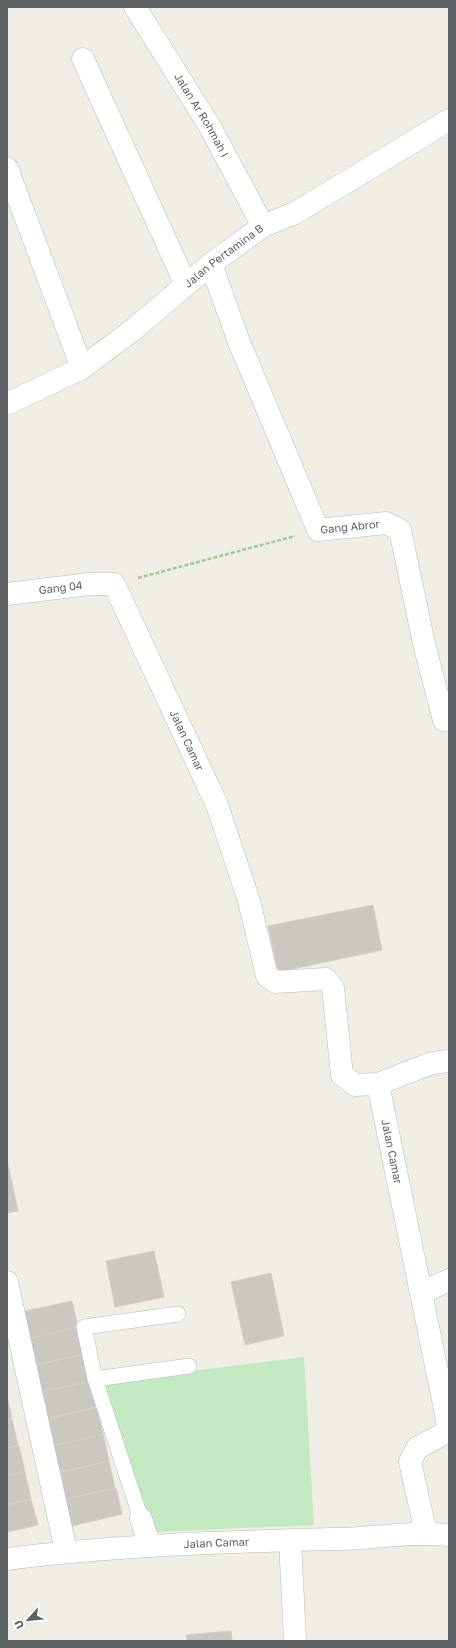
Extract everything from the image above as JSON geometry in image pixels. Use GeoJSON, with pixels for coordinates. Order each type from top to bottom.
{"type":"FeatureCollection","features":[{"type":"Feature","properties":{"kind":"street","name":"Jalan Ar Rohmah I"},"geometry":{"type":"LineString","coordinates":[[135,7],[209,125],[262,226]]}},
{"type":"Feature","properties":{"kind":"street"},"geometry":{"type":"LineString","coordinates":[[83,59],[186,285]]}},
{"type":"Feature","properties":{"kind":"street","name":"Jalan Pertamina B"},"geometry":{"type":"LineString","coordinates":[[7,404],[82,368],[134,329],[211,264],[262,226],[295,213],[449,120]]}},
{"type":"Feature","properties":{"kind":"street"},"geometry":{"type":"LineString","coordinates":[[7,168],[82,368]]}},
{"type":"Feature","properties":{"kind":"street","name":"Gang Abror"},"geometry":{"type":"LineString","coordinates":[[211,264],[239,342],[318,530],[386,523],[400,530],[425,648],[444,720]]}},
{"type":"Feature","properties":{"kind":"street","name":"Gang 04"},"geometry":{"type":"LineString","coordinates":[[7,594],[90,584],[114,584]]}},
{"type":"Feature","properties":{"kind":"street","name":"Jalan Camar"},"geometry":{"type":"LineString","coordinates":[[114,584],[217,805],[249,901],[267,976],[276,982],[326,979],[333,988],[342,1075],[355,1085],[378,1084],[449,1430],[417,1448],[410,1462],[426,1533]]}},
{"type":"Feature","properties":{"kind":"street"},"geometry":{"type":"LineString","coordinates":[[378,1084],[432,1063],[449,1061]]}},
{"type":"Feature","properties":{"kind":"street"},"geometry":{"type":"LineString","coordinates":[[421,1293],[449,1280]]}},
{"type":"Feature","properties":{"kind":"street"},"geometry":{"type":"LineString","coordinates":[[7,1282],[14,1351],[66,1552]]}},
{"type":"Feature","properties":{"kind":"street"},"geometry":{"type":"LineString","coordinates":[[141,1519],[150,1546]]}},
{"type":"Feature","properties":{"kind":"street","name":"Jalan Camar"},"geometry":{"type":"LineString","coordinates":[[7,1559],[66,1552],[150,1546],[290,1540],[364,1539],[426,1533],[449,1535]]}},
{"type":"Feature","properties":{"kind":"street"},"geometry":{"type":"LineString","coordinates":[[290,1540],[295,1641]]}},
{"type":"Feature","properties":{"kind":"lane"},"geometry":{"type":"LineString","coordinates":[[141,1519],[95,1379],[84,1327],[178,1314]]}},
{"type":"Feature","properties":{"kind":"lane"},"geometry":{"type":"LineString","coordinates":[[95,1379],[189,1366]]}},
{"type":"Feature","properties":{"kind":"path"},"geometry":{"type":"LineString","coordinates":[[114,584],[318,530]]}},
{"type":"Feature","properties":{"kind":"green space"},"geometry":{"type":"Polygon","coordinates":[[[304,1357],[314,1525],[155,1532],[100,1382],[304,1357]]]}},
{"type":"Feature","properties":{"kind":"building"},"geometry":{"type":"Polygon","coordinates":[[[373,905],[382,950],[278,972],[268,926],[373,905]]]}},
{"type":"Feature","properties":{"kind":"building"},"geometry":{"type":"Polygon","coordinates":[[[7,1160],[18,1211],[7,1213],[7,1160]]]}},
{"type":"Feature","properties":{"kind":"building"},"geometry":{"type":"Polygon","coordinates":[[[154,1251],[164,1297],[115,1307],[106,1261],[154,1251]]]}},
{"type":"Feature","properties":{"kind":"building"},"geometry":{"type":"Polygon","coordinates":[[[271,1273],[284,1336],[245,1345],[231,1282],[271,1273]]]}},
{"type":"Feature","properties":{"kind":"building"},"geometry":{"type":"Polygon","coordinates":[[[72,1301],[78,1327],[28,1339],[21,1312],[72,1301]]]}},
{"type":"Feature","properties":{"kind":"building"},"geometry":{"type":"Polygon","coordinates":[[[78,1327],[84,1354],[34,1365],[28,1339],[78,1327]]]}},
{"type":"Feature","properties":{"kind":"building"},"geometry":{"type":"Polygon","coordinates":[[[84,1354],[90,1381],[40,1392],[34,1366],[84,1354]]]}},
{"type":"Feature","properties":{"kind":"building"},"geometry":{"type":"Polygon","coordinates":[[[90,1381],[96,1407],[46,1419],[40,1392],[90,1381]]]}},
{"type":"Feature","properties":{"kind":"building"},"geometry":{"type":"Polygon","coordinates":[[[7,1396],[12,1418],[7,1420],[7,1396]]]}},
{"type":"Feature","properties":{"kind":"building"},"geometry":{"type":"Polygon","coordinates":[[[97,1408],[103,1434],[53,1446],[46,1419],[97,1408]]]}},
{"type":"Feature","properties":{"kind":"building"},"geometry":{"type":"Polygon","coordinates":[[[12,1419],[18,1445],[7,1448],[7,1420],[12,1419]]]}},
{"type":"Feature","properties":{"kind":"building"},"geometry":{"type":"Polygon","coordinates":[[[103,1434],[109,1461],[59,1472],[53,1446],[103,1434]]]}},
{"type":"Feature","properties":{"kind":"building"},"geometry":{"type":"Polygon","coordinates":[[[19,1446],[25,1472],[7,1476],[7,1448],[19,1446]]]}},
{"type":"Feature","properties":{"kind":"building"},"geometry":{"type":"Polygon","coordinates":[[[109,1461],[115,1488],[65,1499],[59,1473],[109,1461]]]}},
{"type":"Feature","properties":{"kind":"building"},"geometry":{"type":"Polygon","coordinates":[[[25,1472],[31,1499],[7,1504],[7,1476],[25,1472]]]}},
{"type":"Feature","properties":{"kind":"building"},"geometry":{"type":"Polygon","coordinates":[[[116,1488],[122,1514],[72,1526],[65,1499],[116,1488]]]}},
{"type":"Feature","properties":{"kind":"building"},"geometry":{"type":"Polygon","coordinates":[[[31,1499],[38,1525],[7,1532],[7,1505],[31,1499]]]}},
{"type":"Feature","properties":{"kind":"building"},"geometry":{"type":"Polygon","coordinates":[[[231,1631],[232,1641],[187,1641],[186,1635],[231,1631]]]}}]}
